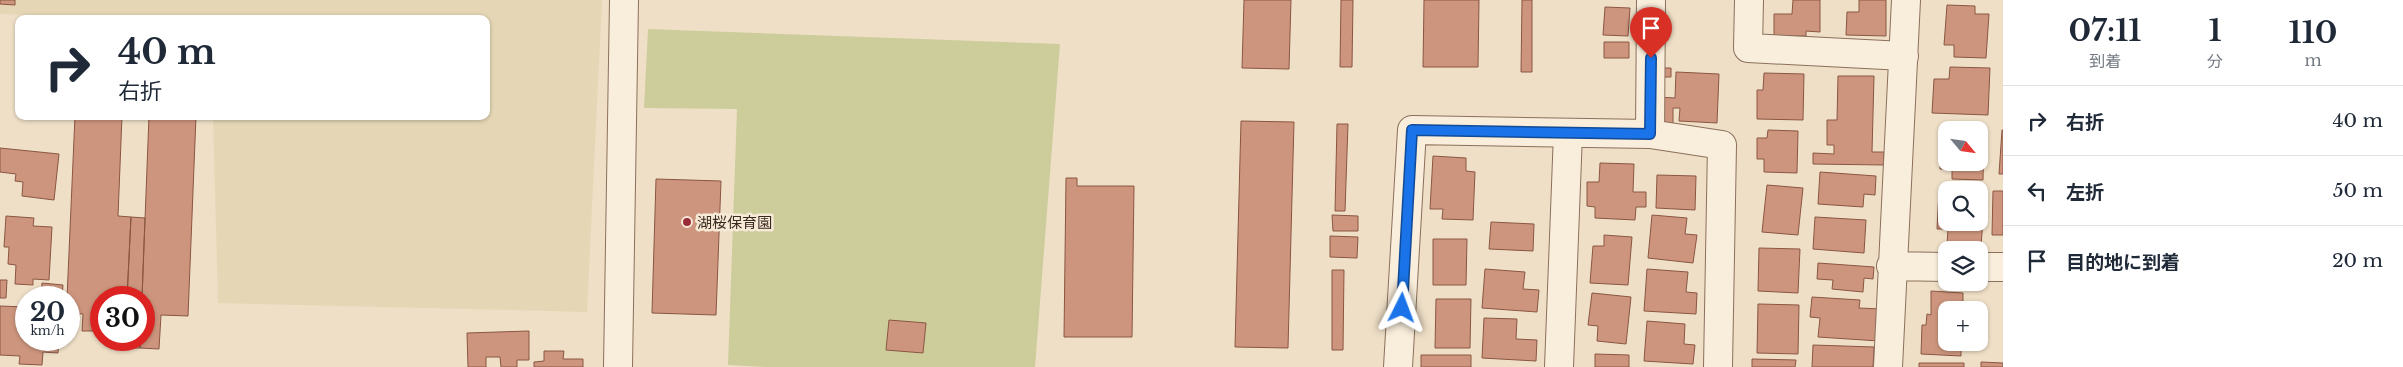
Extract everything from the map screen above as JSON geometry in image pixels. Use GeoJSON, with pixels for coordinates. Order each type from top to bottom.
{"type":"FeatureCollection","features":[{"type":"Feature","properties":{"kind":"street"},"geometry":{"type":"LineString","coordinates":[[618,367],[624,0]]}},
{"type":"Feature","properties":{"kind":"street"},"geometry":{"type":"LineString","coordinates":[[1650,134],[1652,0]]}},
{"type":"Feature","properties":{"kind":"street"},"geometry":{"type":"LineString","coordinates":[[1749,0],[1748,48],[1904,56]]}},
{"type":"Feature","properties":{"kind":"street"},"geometry":{"type":"LineString","coordinates":[[1888,367],[1891,266],[1906,0]]}},
{"type":"Feature","properties":{"kind":"street"},"geometry":{"type":"LineString","coordinates":[[1398,367],[1412,130],[1650,134],[1722,145],[1718,367]]}},
{"type":"Feature","properties":{"kind":"street"},"geometry":{"type":"LineString","coordinates":[[1559,367],[1568,133]]}},
{"type":"Feature","properties":{"kind":"street"},"geometry":{"type":"LineString","coordinates":[[1891,266],[1938,267]]}},
{"type":"Feature","properties":{"kind":"street"},"geometry":{"type":"LineString","coordinates":[[1988,267],[2003,267]]}},
{"type":"Feature","properties":{"kind":"shaded area"},"geometry":{"type":"Polygon","coordinates":[[[0,0],[602,0],[587,312],[218,303],[213,120],[490,120],[490,15],[0,14],[0,0]]]}},
{"type":"Feature","properties":{"kind":"green space"},"geometry":{"type":"Polygon","coordinates":[[[648,29],[1060,44],[1035,367],[765,367],[728,365],[737,109],[644,108],[648,29]]]}},
{"type":"Feature","properties":{"kind":"building"},"geometry":{"type":"Polygon","coordinates":[[[0,0],[15,0],[15,5],[0,4],[0,0]]]}},
{"type":"Feature","properties":{"kind":"building"},"geometry":{"type":"Polygon","coordinates":[[[1244,0],[1291,0],[1289,69],[1242,68],[1244,0]]]}},
{"type":"Feature","properties":{"kind":"building"},"geometry":{"type":"Polygon","coordinates":[[[1341,0],[1353,0],[1352,67],[1340,67],[1341,0]]]}},
{"type":"Feature","properties":{"kind":"building"},"geometry":{"type":"Polygon","coordinates":[[[1424,0],[1479,0],[1478,67],[1423,67],[1424,0]]]}},
{"type":"Feature","properties":{"kind":"building"},"geometry":{"type":"Polygon","coordinates":[[[1522,0],[1532,0],[1532,72],[1521,72],[1522,0]]]}},
{"type":"Feature","properties":{"kind":"building"},"geometry":{"type":"Polygon","coordinates":[[[1793,0],[1820,0],[1820,32],[1806,31],[1806,36],[1774,36],[1774,14],[1792,14],[1793,0]]]}},
{"type":"Feature","properties":{"kind":"building"},"geometry":{"type":"Polygon","coordinates":[[[1859,0],[1886,0],[1886,36],[1846,35],[1847,12],[1859,12],[1859,0]]]}},
{"type":"Feature","properties":{"kind":"building"},"geometry":{"type":"Polygon","coordinates":[[[1947,5],[1975,6],[1975,14],[1989,14],[1986,58],[1954,57],[1954,45],[1944,45],[1947,5]]]}},
{"type":"Feature","properties":{"kind":"building"},"geometry":{"type":"Polygon","coordinates":[[[1605,7],[1630,8],[1628,36],[1603,35],[1605,7]]]}},
{"type":"Feature","properties":{"kind":"building"},"geometry":{"type":"Polygon","coordinates":[[[1604,42],[1629,42],[1629,58],[1604,58],[1604,42]]]}},
{"type":"Feature","properties":{"kind":"building"},"geometry":{"type":"Polygon","coordinates":[[[1950,67],[1990,68],[1988,115],[1932,113],[1934,79],[1949,79],[1950,67]]]}},
{"type":"Feature","properties":{"kind":"building"},"geometry":{"type":"Polygon","coordinates":[[[1662,68],[1671,68],[1671,77],[1662,77],[1662,68]]]}},
{"type":"Feature","properties":{"kind":"building"},"geometry":{"type":"Polygon","coordinates":[[[1676,72],[1719,74],[1717,123],[1679,121],[1680,108],[1673,108],[1673,126],[1655,125],[1656,97],[1675,98],[1676,72]]]}},
{"type":"Feature","properties":{"kind":"building"},"geometry":{"type":"Polygon","coordinates":[[[1764,73],[1804,74],[1803,120],[1757,119],[1757,90],[1763,90],[1764,73]]]}},
{"type":"Feature","properties":{"kind":"building"},"geometry":{"type":"Polygon","coordinates":[[[1838,76],[1874,76],[1872,152],[1884,152],[1884,165],[1813,164],[1813,153],[1834,154],[1834,145],[1827,145],[1827,120],[1837,120],[1838,76]]]}},
{"type":"Feature","properties":{"kind":"building"},"geometry":{"type":"Polygon","coordinates":[[[75,120],[122,120],[118,216],[131,217],[128,286],[90,286],[90,331],[82,331],[83,314],[80,314],[80,286],[68,286],[75,120]]]}},
{"type":"Feature","properties":{"kind":"building"},"geometry":{"type":"Polygon","coordinates":[[[149,120],[196,120],[188,316],[161,315],[159,349],[155,349],[155,286],[142,286],[149,120]]]}},
{"type":"Feature","properties":{"kind":"building"},"geometry":{"type":"Polygon","coordinates":[[[1241,121],[1294,122],[1288,348],[1235,347],[1241,121]]]}},
{"type":"Feature","properties":{"kind":"building"},"geometry":{"type":"Polygon","coordinates":[[[1337,124],[1348,124],[1345,211],[1335,211],[1337,124]]]}},
{"type":"Feature","properties":{"kind":"building"},"geometry":{"type":"Polygon","coordinates":[[[1768,130],[1798,131],[1797,173],[1764,172],[1764,159],[1757,159],[1757,138],[1767,138],[1768,130]]]}},
{"type":"Feature","properties":{"kind":"building"},"geometry":{"type":"Polygon","coordinates":[[[2002,130],[2003,174],[1999,174],[2002,130]]]}},
{"type":"Feature","properties":{"kind":"building"},"geometry":{"type":"Polygon","coordinates":[[[0,148],[59,154],[54,200],[22,196],[23,182],[15,181],[16,174],[0,172],[0,148]]]}},
{"type":"Feature","properties":{"kind":"building"},"geometry":{"type":"Polygon","coordinates":[[[1433,156],[1466,158],[1466,171],[1475,172],[1473,220],[1442,219],[1443,209],[1430,209],[1433,156]]]}},
{"type":"Feature","properties":{"kind":"building"},"geometry":{"type":"Polygon","coordinates":[[[1600,163],[1634,164],[1633,192],[1646,192],[1646,207],[1636,207],[1635,220],[1595,218],[1595,207],[1587,206],[1587,182],[1599,182],[1600,163]]]}},
{"type":"Feature","properties":{"kind":"building"},"geometry":{"type":"Polygon","coordinates":[[[1952,171],[1983,171],[1983,180],[1952,179],[1952,171]]]}},
{"type":"Feature","properties":{"kind":"building"},"geometry":{"type":"Polygon","coordinates":[[[1820,172],[1876,176],[1875,195],[1864,194],[1863,207],[1818,204],[1820,172]]]}},
{"type":"Feature","properties":{"kind":"building"},"geometry":{"type":"Polygon","coordinates":[[[1657,175],[1696,176],[1695,210],[1656,208],[1657,175]]]}},
{"type":"Feature","properties":{"kind":"building"},"geometry":{"type":"Polygon","coordinates":[[[1066,178],[1077,178],[1077,186],[1134,186],[1132,337],[1064,337],[1066,178]]]}},
{"type":"Feature","properties":{"kind":"building"},"geometry":{"type":"Polygon","coordinates":[[[656,179],[721,181],[716,315],[652,313],[656,179]]]}},
{"type":"Feature","properties":{"kind":"building"},"geometry":{"type":"Polygon","coordinates":[[[1767,185],[1803,188],[1798,235],[1762,232],[1767,185]]]}},
{"type":"Feature","properties":{"kind":"building"},"geometry":{"type":"Polygon","coordinates":[[[1993,191],[2003,191],[2003,235],[1992,235],[1993,191]]]}},
{"type":"Feature","properties":{"kind":"building"},"geometry":{"type":"Polygon","coordinates":[[[1332,215],[1358,216],[1358,231],[1333,231],[1332,215]]]}},
{"type":"Feature","properties":{"kind":"building"},"geometry":{"type":"Polygon","coordinates":[[[1652,215],[1687,218],[1685,234],[1697,235],[1693,263],[1648,258],[1652,215]]]}},
{"type":"Feature","properties":{"kind":"building"},"geometry":{"type":"Polygon","coordinates":[[[6,216],[34,218],[33,226],[52,227],[49,280],[33,279],[33,285],[15,284],[16,265],[8,264],[9,247],[4,247],[6,216]]]}},
{"type":"Feature","properties":{"kind":"building"},"geometry":{"type":"Polygon","coordinates":[[[131,217],[145,218],[142,286],[128,286],[131,217]]]}},
{"type":"Feature","properties":{"kind":"building"},"geometry":{"type":"Polygon","coordinates":[[[1815,217],[1866,220],[1864,253],[1813,249],[1815,217]]]}},
{"type":"Feature","properties":{"kind":"building"},"geometry":{"type":"Polygon","coordinates":[[[1491,222],[1534,224],[1533,251],[1489,249],[1491,222]]]}},
{"type":"Feature","properties":{"kind":"building"},"geometry":{"type":"Polygon","coordinates":[[[1948,231],[1982,231],[1981,241],[1947,241],[1948,231]]]}},
{"type":"Feature","properties":{"kind":"building"},"geometry":{"type":"Polygon","coordinates":[[[1604,235],[1632,237],[1628,285],[1590,283],[1593,246],[1604,246],[1604,235]]]}},
{"type":"Feature","properties":{"kind":"building"},"geometry":{"type":"Polygon","coordinates":[[[1330,236],[1358,237],[1357,258],[1330,257],[1330,236]]]}},
{"type":"Feature","properties":{"kind":"building"},"geometry":{"type":"Polygon","coordinates":[[[1433,239],[1467,239],[1466,285],[1433,285],[1433,239]]]}},
{"type":"Feature","properties":{"kind":"building"},"geometry":{"type":"Polygon","coordinates":[[[1759,248],[1800,249],[1798,293],[1758,291],[1759,248]]]}},
{"type":"Feature","properties":{"kind":"building"},"geometry":{"type":"Polygon","coordinates":[[[1818,263],[1874,267],[1873,279],[1864,278],[1863,292],[1832,289],[1833,280],[1817,279],[1818,263]]]}},
{"type":"Feature","properties":{"kind":"building"},"geometry":{"type":"Polygon","coordinates":[[[1485,269],[1525,272],[1523,289],[1539,290],[1537,312],[1482,308],[1485,269]]]}},
{"type":"Feature","properties":{"kind":"building"},"geometry":{"type":"Polygon","coordinates":[[[1647,269],[1688,272],[1686,292],[1697,293],[1696,314],[1644,311],[1647,269]]]}},
{"type":"Feature","properties":{"kind":"building"},"geometry":{"type":"Polygon","coordinates":[[[1332,270],[1344,270],[1343,350],[1332,350],[1332,270]]]}},
{"type":"Feature","properties":{"kind":"building"},"geometry":{"type":"Polygon","coordinates":[[[0,280],[7,280],[6,298],[0,298],[0,280]]]}},
{"type":"Feature","properties":{"kind":"building"},"geometry":{"type":"Polygon","coordinates":[[[42,283],[63,285],[63,286],[42,286],[42,283]]]}},
{"type":"Feature","properties":{"kind":"building"},"geometry":{"type":"Polygon","coordinates":[[[1931,291],[1963,293],[1963,301],[1938,301],[1938,351],[1961,351],[1961,356],[1921,354],[1922,325],[1926,325],[1927,314],[1931,315],[1931,291]]]}},
{"type":"Feature","properties":{"kind":"building"},"geometry":{"type":"Polygon","coordinates":[[[1592,293],[1631,297],[1626,344],[1597,341],[1598,326],[1588,325],[1592,293]]]}},
{"type":"Feature","properties":{"kind":"building"},"geometry":{"type":"Polygon","coordinates":[[[1812,297],[1860,300],[1859,308],[1881,309],[1879,341],[1818,337],[1820,318],[1810,317],[1812,297]]]}},
{"type":"Feature","properties":{"kind":"building"},"geometry":{"type":"Polygon","coordinates":[[[1436,299],[1471,299],[1470,348],[1435,348],[1436,299]]]}},
{"type":"Feature","properties":{"kind":"building"},"geometry":{"type":"Polygon","coordinates":[[[1758,304],[1799,305],[1798,354],[1757,353],[1758,304]]]}},
{"type":"Feature","properties":{"kind":"building"},"geometry":{"type":"Polygon","coordinates":[[[0,306],[15,307],[15,351],[58,351],[58,353],[43,352],[42,365],[19,364],[20,356],[0,355],[0,306]]]}},
{"type":"Feature","properties":{"kind":"building"},"geometry":{"type":"Polygon","coordinates":[[[1484,318],[1517,319],[1516,339],[1537,340],[1536,361],[1482,358],[1484,318]]]}},
{"type":"Feature","properties":{"kind":"building"},"geometry":{"type":"Polygon","coordinates":[[[889,320],[926,323],[923,353],[886,350],[889,320]]]}},
{"type":"Feature","properties":{"kind":"building"},"geometry":{"type":"Polygon","coordinates":[[[1647,321],[1685,324],[1684,344],[1695,345],[1693,364],[1644,361],[1647,321]]]}},
{"type":"Feature","properties":{"kind":"building"},"geometry":{"type":"Polygon","coordinates":[[[529,331],[529,360],[517,360],[517,367],[501,367],[500,357],[486,357],[486,367],[468,367],[467,333],[529,331]]]}},
{"type":"Feature","properties":{"kind":"building"},"geometry":{"type":"Polygon","coordinates":[[[1813,345],[1874,347],[1873,367],[1812,367],[1813,345]]]}},
{"type":"Feature","properties":{"kind":"building"},"geometry":{"type":"Polygon","coordinates":[[[544,351],[564,351],[563,359],[583,359],[583,367],[534,367],[534,362],[544,361],[544,351]]]}},
{"type":"Feature","properties":{"kind":"building"},"geometry":{"type":"Polygon","coordinates":[[[1595,354],[1629,355],[1629,367],[1595,367],[1595,354]]]}},
{"type":"Feature","properties":{"kind":"building"},"geometry":{"type":"Polygon","coordinates":[[[1421,355],[1471,355],[1471,367],[1421,367],[1421,355]]]}},
{"type":"Feature","properties":{"kind":"building"},"geometry":{"type":"Polygon","coordinates":[[[1752,359],[1796,360],[1795,367],[1752,367],[1752,359]]]}},
{"type":"Feature","properties":{"kind":"building"},"geometry":{"type":"Polygon","coordinates":[[[1981,362],[2003,363],[2003,367],[1981,367],[1981,362]]]}},
{"type":"Feature","properties":{"kind":"building"},"geometry":{"type":"Polygon","coordinates":[[[1919,363],[1964,363],[1964,367],[1919,367],[1919,363]]]}},
{"type":"Feature","properties":{"kind":"place","name":"湖桜保育園"},"geometry":{"type":"Point","coordinates":[687,222]}},
{"type":"Feature","properties":{"kind":"route"},"geometry":{"type":"LineString","coordinates":[[1402,308],[1412,130],[1650,134],[1651,58]]}}]}
